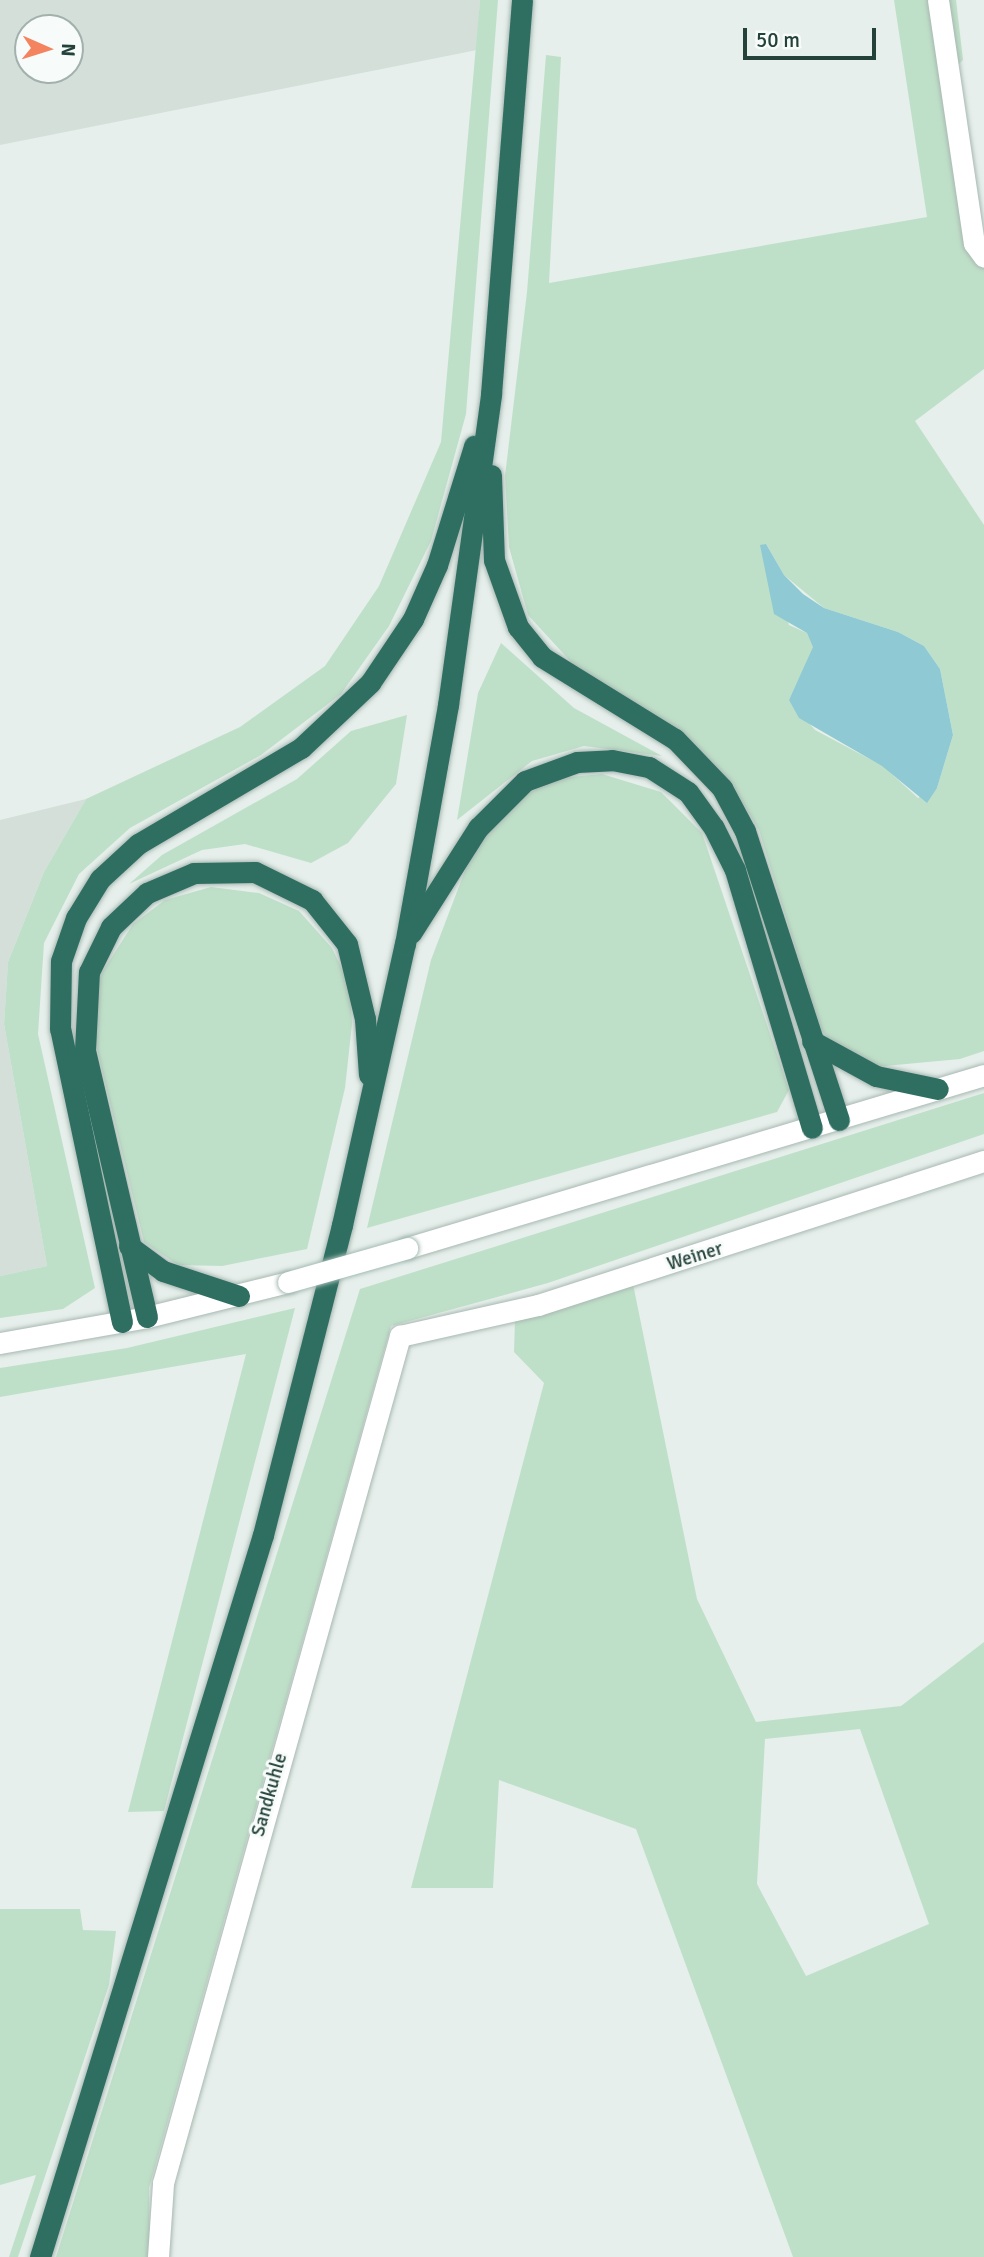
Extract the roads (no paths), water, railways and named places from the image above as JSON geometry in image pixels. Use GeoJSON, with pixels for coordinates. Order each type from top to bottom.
{"type":"FeatureCollection","features":[{"type":"Feature","properties":{"kind":"highway"},"geometry":{"type":"LineString","coordinates":[[40,2257],[239,1618],[315,1337],[405,944],[448,705],[491,394],[522,0]]}},
{"type":"Feature","properties":{"kind":"highway"},"geometry":{"type":"LineString","coordinates":[[491,394],[494,560],[518,627],[542,657],[675,739],[722,788],[746,831],[839,1119]]}},
{"type":"Feature","properties":{"kind":"highway"},"geometry":{"type":"LineString","coordinates":[[122,1322],[60,1029],[61,961],[76,918],[100,879],[138,844],[301,748],[370,683],[413,620],[437,565],[491,394]]}},
{"type":"Feature","properties":{"kind":"highway"},"geometry":{"type":"LineString","coordinates":[[405,944],[478,828],[525,781],[577,762],[612,760],[649,767],[688,792],[714,828],[735,870],[812,1128]]}},
{"type":"Feature","properties":{"kind":"highway"},"geometry":{"type":"LineString","coordinates":[[147,1317],[85,1050],[89,972],[111,927],[147,893],[194,873],[255,872],[312,900],[348,944],[365,1019],[370,1102]]}},
{"type":"Feature","properties":{"kind":"highway"},"geometry":{"type":"LineString","coordinates":[[812,1041],[876,1076],[938,1089]]}},
{"type":"Feature","properties":{"kind":"highway"},"geometry":{"type":"LineString","coordinates":[[129,1246],[163,1271],[239,1296]]}},
{"type":"Feature","properties":{"kind":"street"},"geometry":{"type":"LineString","coordinates":[[938,0],[974,243],[984,257]]}},
{"type":"Feature","properties":{"kind":"street"},"geometry":{"type":"LineString","coordinates":[[0,1343],[122,1322],[239,1296],[984,1075]]}},
{"type":"Feature","properties":{"kind":"street","name":"Weiner"},"geometry":{"type":"LineString","coordinates":[[400,1336],[538,1305],[984,1161]]}},
{"type":"Feature","properties":{"kind":"street","name":"Sandkuhle"},"geometry":{"type":"LineString","coordinates":[[158,2257],[163,2183],[400,1336]]}},
{"type":"Feature","properties":{"kind":"water"},"geometry":{"type":"Polygon","coordinates":[[[766,544],[784,575],[803,594],[824,608],[898,632],[924,646],[940,669],[953,735],[937,788],[927,803],[882,766],[799,718],[789,700],[813,647],[807,633],[774,614],[760,545],[766,544]]]}}]}
